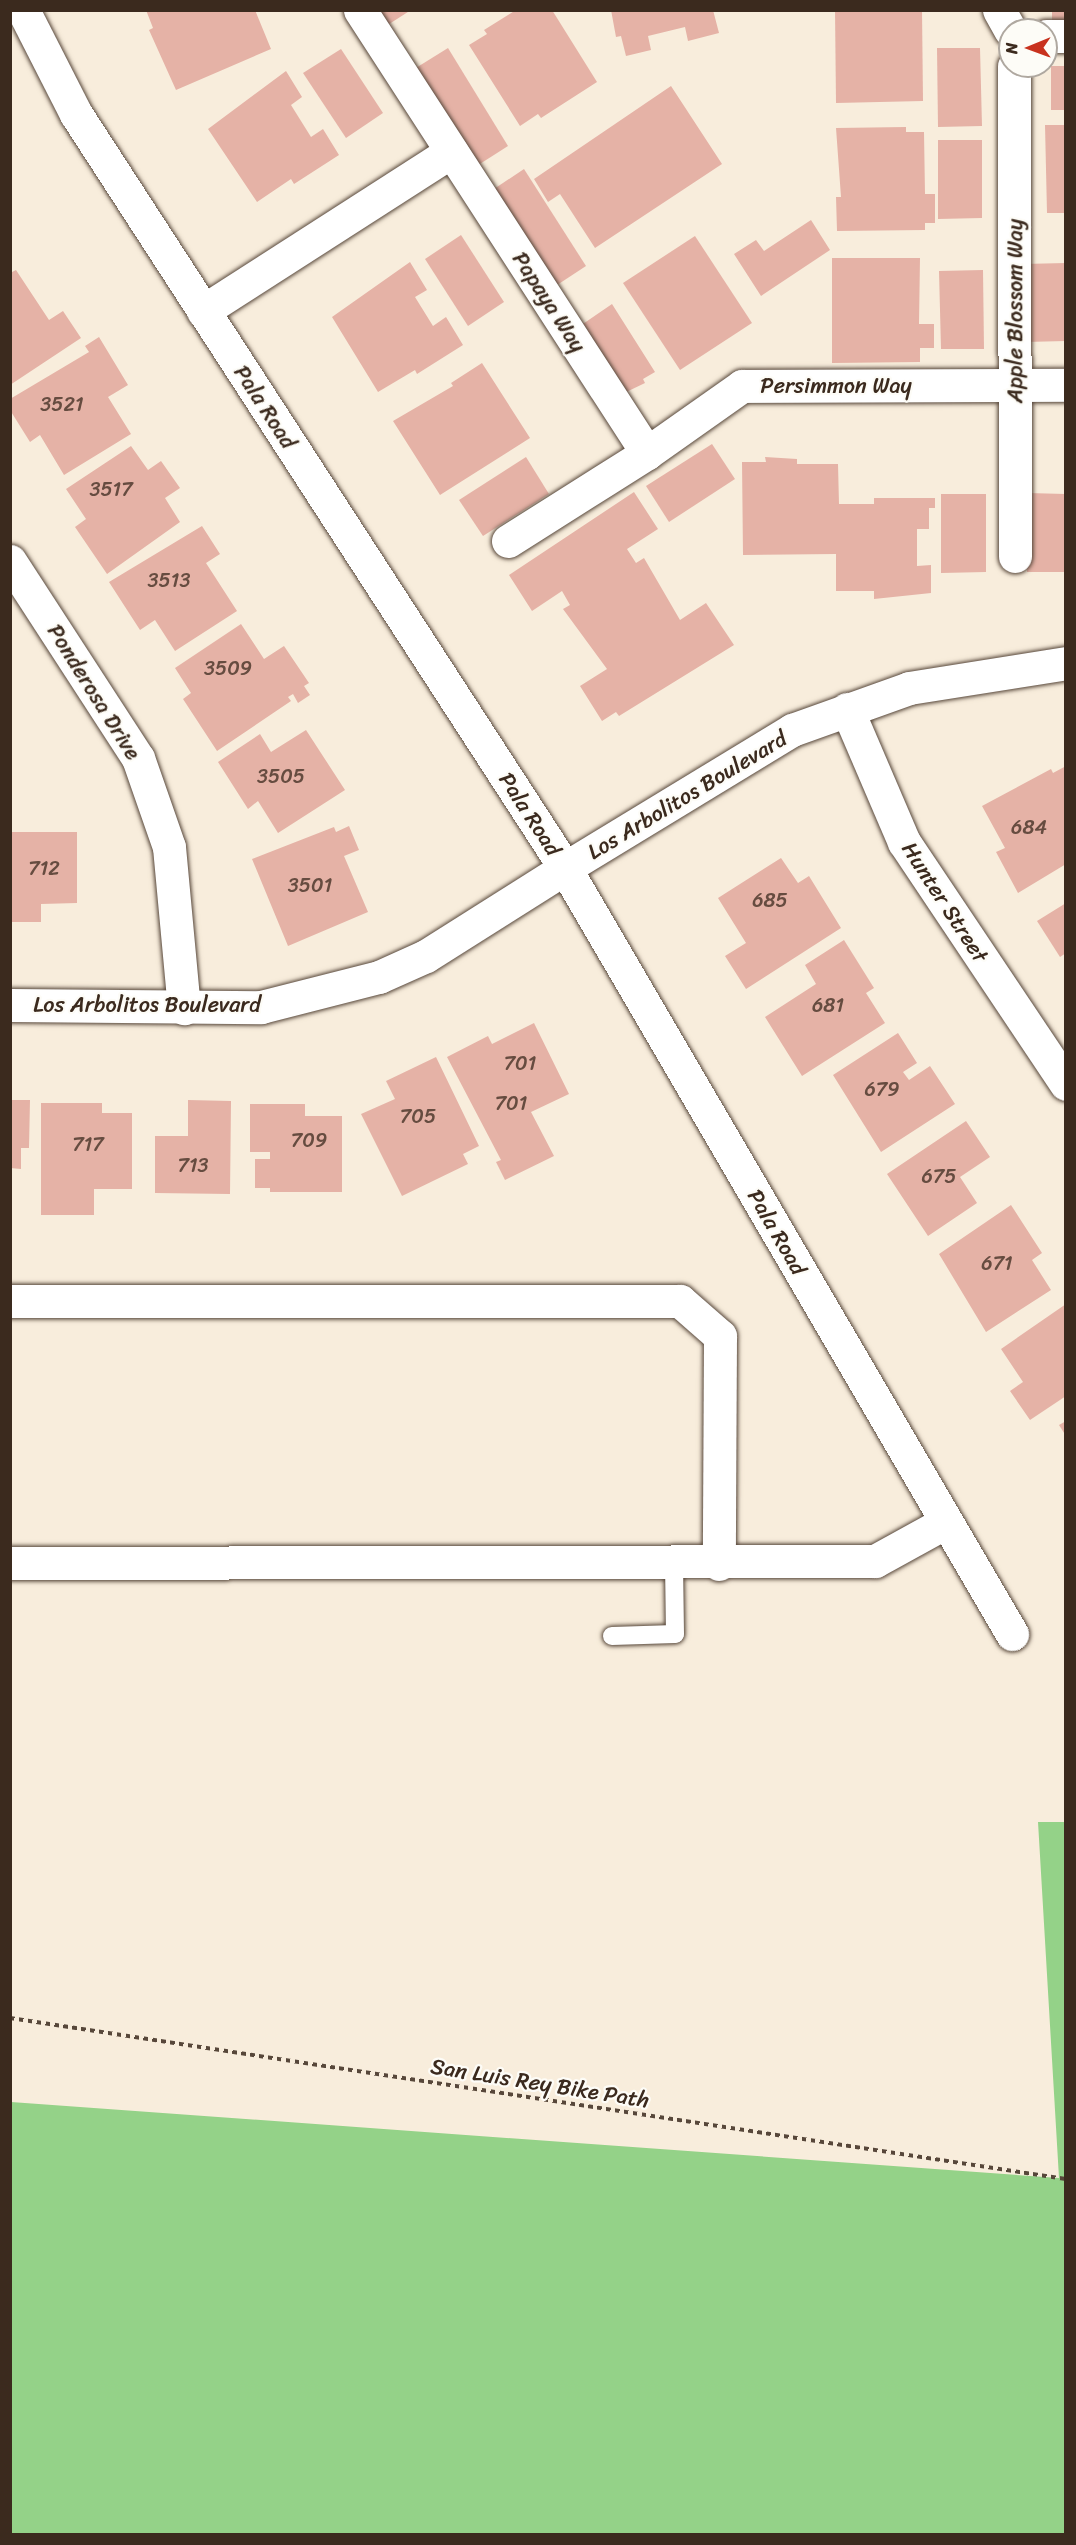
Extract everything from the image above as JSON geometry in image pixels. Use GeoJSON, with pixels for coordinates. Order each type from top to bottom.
{"type":"FeatureCollection","features":[{"type":"Feature","properties":{"kind":"street","name":"Pala Road"},"geometry":{"type":"LineString","coordinates":[[23,10],[76,114],[565,868],[1012,1634]]}},
{"type":"Feature","properties":{"kind":"street","name":"Papaya Way"},"geometry":{"type":"LineString","coordinates":[[360,10],[647,453]]}},
{"type":"Feature","properties":{"kind":"street","name":"Apple Blossom Way"},"geometry":{"type":"LineString","coordinates":[[1014,78],[1015,556]]}},
{"type":"Feature","properties":{"kind":"street"},"geometry":{"type":"LineString","coordinates":[[203,310],[451,152]]}},
{"type":"Feature","properties":{"kind":"street","name":"Persimmon Way"},"geometry":{"type":"LineString","coordinates":[[508,541],[647,453],[742,386],[1065,385]]}},
{"type":"Feature","properties":{"kind":"street","name":"Ponderosa Drive"},"geometry":{"type":"LineString","coordinates":[[10,561],[138,758],[169,847],[184,1008]]}},
{"type":"Feature","properties":{"kind":"street","name":"Los Arbolitos Boulevard"},"geometry":{"type":"LineString","coordinates":[[10,1005],[261,1007],[378,977],[426,956],[565,868],[792,730],[909,688],[1065,663]]}},
{"type":"Feature","properties":{"kind":"street","name":"Hunter Street"},"geometry":{"type":"LineString","coordinates":[[847,709],[904,842],[1065,1084]]}},
{"type":"Feature","properties":{"kind":"street"},"geometry":{"type":"LineString","coordinates":[[10,1301],[680,1301],[720,1336],[719,1564]]}},
{"type":"Feature","properties":{"kind":"street"},"geometry":{"type":"LineString","coordinates":[[10,1563],[719,1564],[875,1561],[946,1522]]}},
{"type":"Feature","properties":{"kind":"lane"},"geometry":{"type":"LineString","coordinates":[[612,1636],[675,1634],[674,1564]]}},
{"type":"Feature","properties":{"kind":"path","name":"San Luis Rey Bike Path"},"geometry":{"type":"LineString","coordinates":[[10,2018],[1065,2179]]}},
{"type":"Feature","properties":{"kind":"green space"},"geometry":{"type":"Polygon","coordinates":[[[1038,1822],[1066,1822],[1065,2534],[11,2534],[11,2102],[1059,2178],[1038,1822]]]}},
{"type":"Feature","properties":{"kind":"building"},"geometry":{"type":"Polygon","coordinates":[[[146,10],[255,10],[271,49],[176,90],[149,30],[153,28],[146,10]]]}},
{"type":"Feature","properties":{"kind":"building"},"geometry":{"type":"Polygon","coordinates":[[[371,10],[411,10],[383,28],[371,10]]]}},
{"type":"Feature","properties":{"kind":"building"},"geometry":{"type":"Polygon","coordinates":[[[516,10],[552,10],[597,82],[541,118],[538,114],[520,126],[469,45],[487,34],[484,30],[516,10]]]}},
{"type":"Feature","properties":{"kind":"building"},"geometry":{"type":"Polygon","coordinates":[[[611,10],[713,10],[719,33],[688,41],[685,27],[648,36],[651,50],[626,56],[621,36],[616,37],[611,10]]]}},
{"type":"Feature","properties":{"kind":"building"},"geometry":{"type":"Polygon","coordinates":[[[835,10],[922,10],[923,101],[836,103],[835,10]]]}},
{"type":"Feature","properties":{"kind":"building"},"geometry":{"type":"Polygon","coordinates":[[[1052,10],[1066,10],[1066,21],[1052,18],[1052,10]]]}},
{"type":"Feature","properties":{"kind":"building"},"geometry":{"type":"Polygon","coordinates":[[[448,48],[508,146],[472,169],[411,71],[448,48]]]}},
{"type":"Feature","properties":{"kind":"building"},"geometry":{"type":"Polygon","coordinates":[[[937,48],[980,48],[982,126],[938,127],[937,48]]]}},
{"type":"Feature","properties":{"kind":"building"},"geometry":{"type":"Polygon","coordinates":[[[341,49],[383,113],[346,138],[303,73],[341,49]]]}},
{"type":"Feature","properties":{"kind":"building"},"geometry":{"type":"Polygon","coordinates":[[[1058,66],[1066,66],[1066,110],[1051,110],[1051,78],[1058,78],[1058,66]]]}},
{"type":"Feature","properties":{"kind":"building"},"geometry":{"type":"Polygon","coordinates":[[[286,71],[302,97],[291,105],[311,137],[323,129],[339,155],[294,184],[291,179],[257,202],[208,129],[286,71]]]}},
{"type":"Feature","properties":{"kind":"building"},"geometry":{"type":"Polygon","coordinates":[[[671,86],[722,164],[595,248],[560,194],[548,202],[534,179],[671,86]]]}},
{"type":"Feature","properties":{"kind":"building"},"geometry":{"type":"Polygon","coordinates":[[[1045,125],[1066,125],[1066,213],[1047,213],[1045,125]]]}},
{"type":"Feature","properties":{"kind":"building"},"geometry":{"type":"Polygon","coordinates":[[[906,127],[906,132],[924,132],[925,194],[935,194],[935,223],[925,223],[925,230],[837,231],[836,197],[841,197],[836,128],[906,127]]]}},
{"type":"Feature","properties":{"kind":"building"},"geometry":{"type":"Polygon","coordinates":[[[938,140],[982,140],[982,218],[938,219],[938,140]]]}},
{"type":"Feature","properties":{"kind":"building"},"geometry":{"type":"Polygon","coordinates":[[[524,169],[586,266],[551,289],[488,193],[524,169]]]}},
{"type":"Feature","properties":{"kind":"building"},"geometry":{"type":"Polygon","coordinates":[[[811,220],[830,250],[761,296],[734,254],[756,240],[764,251],[811,220]]]}},
{"type":"Feature","properties":{"kind":"building"},"geometry":{"type":"Polygon","coordinates":[[[461,235],[504,302],[468,326],[425,259],[461,235]]]}},
{"type":"Feature","properties":{"kind":"building"},"geometry":{"type":"Polygon","coordinates":[[[695,236],[752,323],[680,370],[623,283],[695,236]]]}},
{"type":"Feature","properties":{"kind":"building"},"geometry":{"type":"Polygon","coordinates":[[[832,258],[920,258],[919,324],[934,324],[934,348],[920,348],[920,362],[832,363],[832,258]]]}},
{"type":"Feature","properties":{"kind":"building"},"geometry":{"type":"Polygon","coordinates":[[[410,262],[427,290],[415,297],[433,326],[446,317],[463,345],[417,374],[415,370],[378,392],[332,317],[410,262]]]}},
{"type":"Feature","properties":{"kind":"building"},"geometry":{"type":"Polygon","coordinates":[[[1066,263],[1066,341],[1025,342],[1023,264],[1066,263]]]}},
{"type":"Feature","properties":{"kind":"building"},"geometry":{"type":"Polygon","coordinates":[[[16,270],[49,320],[63,311],[81,338],[10,385],[10,273],[16,270]]]}},
{"type":"Feature","properties":{"kind":"building"},"geometry":{"type":"Polygon","coordinates":[[[983,270],[984,349],[941,349],[939,271],[983,270]]]}},
{"type":"Feature","properties":{"kind":"building"},"geometry":{"type":"Polygon","coordinates":[[[612,304],[655,372],[643,379],[645,383],[620,395],[577,328],[612,304]]]}},
{"type":"Feature","properties":{"kind":"building"},"geometry":{"type":"Polygon","coordinates":[[[99,337],[128,385],[108,397],[131,434],[64,475],[40,435],[30,442],[10,410],[10,399],[89,352],[85,346],[99,337]]]}},
{"type":"Feature","properties":{"kind":"building"},"geometry":{"type":"Polygon","coordinates":[[[482,363],[530,438],[440,495],[393,421],[453,386],[451,383],[482,363]]]}},
{"type":"Feature","properties":{"kind":"building"},"geometry":{"type":"Polygon","coordinates":[[[712,444],[735,479],[669,522],[646,486],[712,444]]]}},
{"type":"Feature","properties":{"kind":"building"},"geometry":{"type":"Polygon","coordinates":[[[131,446],[148,470],[161,461],[180,488],[165,498],[180,522],[107,574],[75,527],[86,519],[66,489],[131,446]]]}},
{"type":"Feature","properties":{"kind":"building"},"geometry":{"type":"Polygon","coordinates":[[[526,457],[549,494],[483,536],[459,500],[526,457]]]}},
{"type":"Feature","properties":{"kind":"building"},"geometry":{"type":"Polygon","coordinates":[[[765,457],[797,459],[797,464],[838,464],[839,504],[874,504],[874,498],[935,498],[935,508],[929,508],[929,529],[917,529],[917,566],[931,565],[931,593],[874,599],[874,591],[836,591],[836,554],[743,555],[742,462],[766,462],[765,457]]]}},
{"type":"Feature","properties":{"kind":"building"},"geometry":{"type":"Polygon","coordinates":[[[634,492],[658,529],[627,549],[636,563],[644,558],[680,620],[706,603],[734,645],[619,716],[616,712],[602,721],[580,686],[607,669],[563,609],[570,605],[562,591],[532,611],[509,575],[634,492]]]}},
{"type":"Feature","properties":{"kind":"building"},"geometry":{"type":"Polygon","coordinates":[[[1027,493],[1066,494],[1066,572],[1027,572],[1027,493]]]}},
{"type":"Feature","properties":{"kind":"building"},"geometry":{"type":"Polygon","coordinates":[[[941,494],[986,494],[986,572],[941,573],[941,494]]]}},
{"type":"Feature","properties":{"kind":"building"},"geometry":{"type":"Polygon","coordinates":[[[202,526],[220,554],[206,563],[237,611],[175,651],[155,620],[140,630],[109,582],[202,526]]]}},
{"type":"Feature","properties":{"kind":"building"},"geometry":{"type":"Polygon","coordinates":[[[241,624],[264,659],[284,646],[309,683],[304,686],[310,695],[298,703],[293,694],[288,697],[291,701],[217,751],[183,699],[191,693],[175,668],[241,624]]]}},
{"type":"Feature","properties":{"kind":"building"},"geometry":{"type":"Polygon","coordinates":[[[306,730],[345,790],[278,833],[258,801],[248,809],[218,762],[260,734],[271,752],[306,730]]]}},
{"type":"Feature","properties":{"kind":"building"},"geometry":{"type":"Polygon","coordinates":[[[1066,766],[1066,864],[1018,893],[996,852],[1005,848],[982,806],[1051,769],[1053,773],[1066,766]]]}},
{"type":"Feature","properties":{"kind":"building"},"geometry":{"type":"Polygon","coordinates":[[[349,826],[359,850],[344,856],[368,912],[288,946],[252,859],[334,827],[336,832],[349,826]]]}},
{"type":"Feature","properties":{"kind":"building"},"geometry":{"type":"Polygon","coordinates":[[[10,832],[77,832],[77,903],[41,904],[41,922],[10,922],[10,832]]]}},
{"type":"Feature","properties":{"kind":"building"},"geometry":{"type":"Polygon","coordinates":[[[781,858],[798,883],[809,876],[841,928],[746,989],[725,956],[746,943],[718,898],[781,858]]]}},
{"type":"Feature","properties":{"kind":"building"},"geometry":{"type":"Polygon","coordinates":[[[1066,903],[1066,953],[1060,957],[1037,921],[1066,903]]]}},
{"type":"Feature","properties":{"kind":"building"},"geometry":{"type":"Polygon","coordinates":[[[844,940],[874,988],[866,993],[885,1023],[802,1076],[765,1017],[816,984],[805,965],[844,940]]]}},
{"type":"Feature","properties":{"kind":"building"},"geometry":{"type":"Polygon","coordinates":[[[534,1023],[569,1094],[531,1112],[554,1156],[505,1180],[496,1162],[501,1160],[447,1057],[488,1036],[492,1044],[534,1023]]]}},
{"type":"Feature","properties":{"kind":"building"},"geometry":{"type":"Polygon","coordinates":[[[898,1033],[917,1063],[903,1072],[909,1080],[930,1066],[955,1104],[881,1152],[833,1075],[898,1033]]]}},
{"type":"Feature","properties":{"kind":"building"},"geometry":{"type":"Polygon","coordinates":[[[436,1057],[479,1146],[463,1154],[468,1164],[402,1196],[361,1114],[395,1099],[386,1081],[436,1057]]]}},
{"type":"Feature","properties":{"kind":"building"},"geometry":{"type":"Polygon","coordinates":[[[10,1100],[30,1100],[29,1148],[21,1148],[21,1169],[10,1168],[10,1100]]]}},
{"type":"Feature","properties":{"kind":"building"},"geometry":{"type":"Polygon","coordinates":[[[188,1100],[231,1101],[230,1194],[155,1193],[155,1136],[188,1136],[188,1100]]]}},
{"type":"Feature","properties":{"kind":"building"},"geometry":{"type":"Polygon","coordinates":[[[41,1103],[102,1103],[102,1113],[132,1113],[132,1189],[94,1189],[94,1215],[41,1215],[41,1103]]]}},
{"type":"Feature","properties":{"kind":"building"},"geometry":{"type":"Polygon","coordinates":[[[250,1104],[305,1104],[305,1116],[342,1116],[342,1192],[270,1192],[270,1188],[255,1188],[255,1159],[270,1159],[270,1152],[250,1152],[250,1104]]]}},
{"type":"Feature","properties":{"kind":"building"},"geometry":{"type":"Polygon","coordinates":[[[966,1121],[990,1157],[960,1177],[977,1203],[928,1236],[887,1174],[966,1121]]]}},
{"type":"Feature","properties":{"kind":"building"},"geometry":{"type":"Polygon","coordinates":[[[1011,1205],[1042,1253],[1032,1260],[1051,1290],[986,1332],[939,1254],[1011,1205]]]}},
{"type":"Feature","properties":{"kind":"building"},"geometry":{"type":"Polygon","coordinates":[[[1066,1304],[1066,1396],[1030,1420],[1010,1391],[1023,1382],[1001,1349],[1066,1304]]]}},
{"type":"Feature","properties":{"kind":"building"},"geometry":{"type":"Polygon","coordinates":[[[1066,1421],[1066,1436],[1059,1425],[1066,1421]]]}}]}
